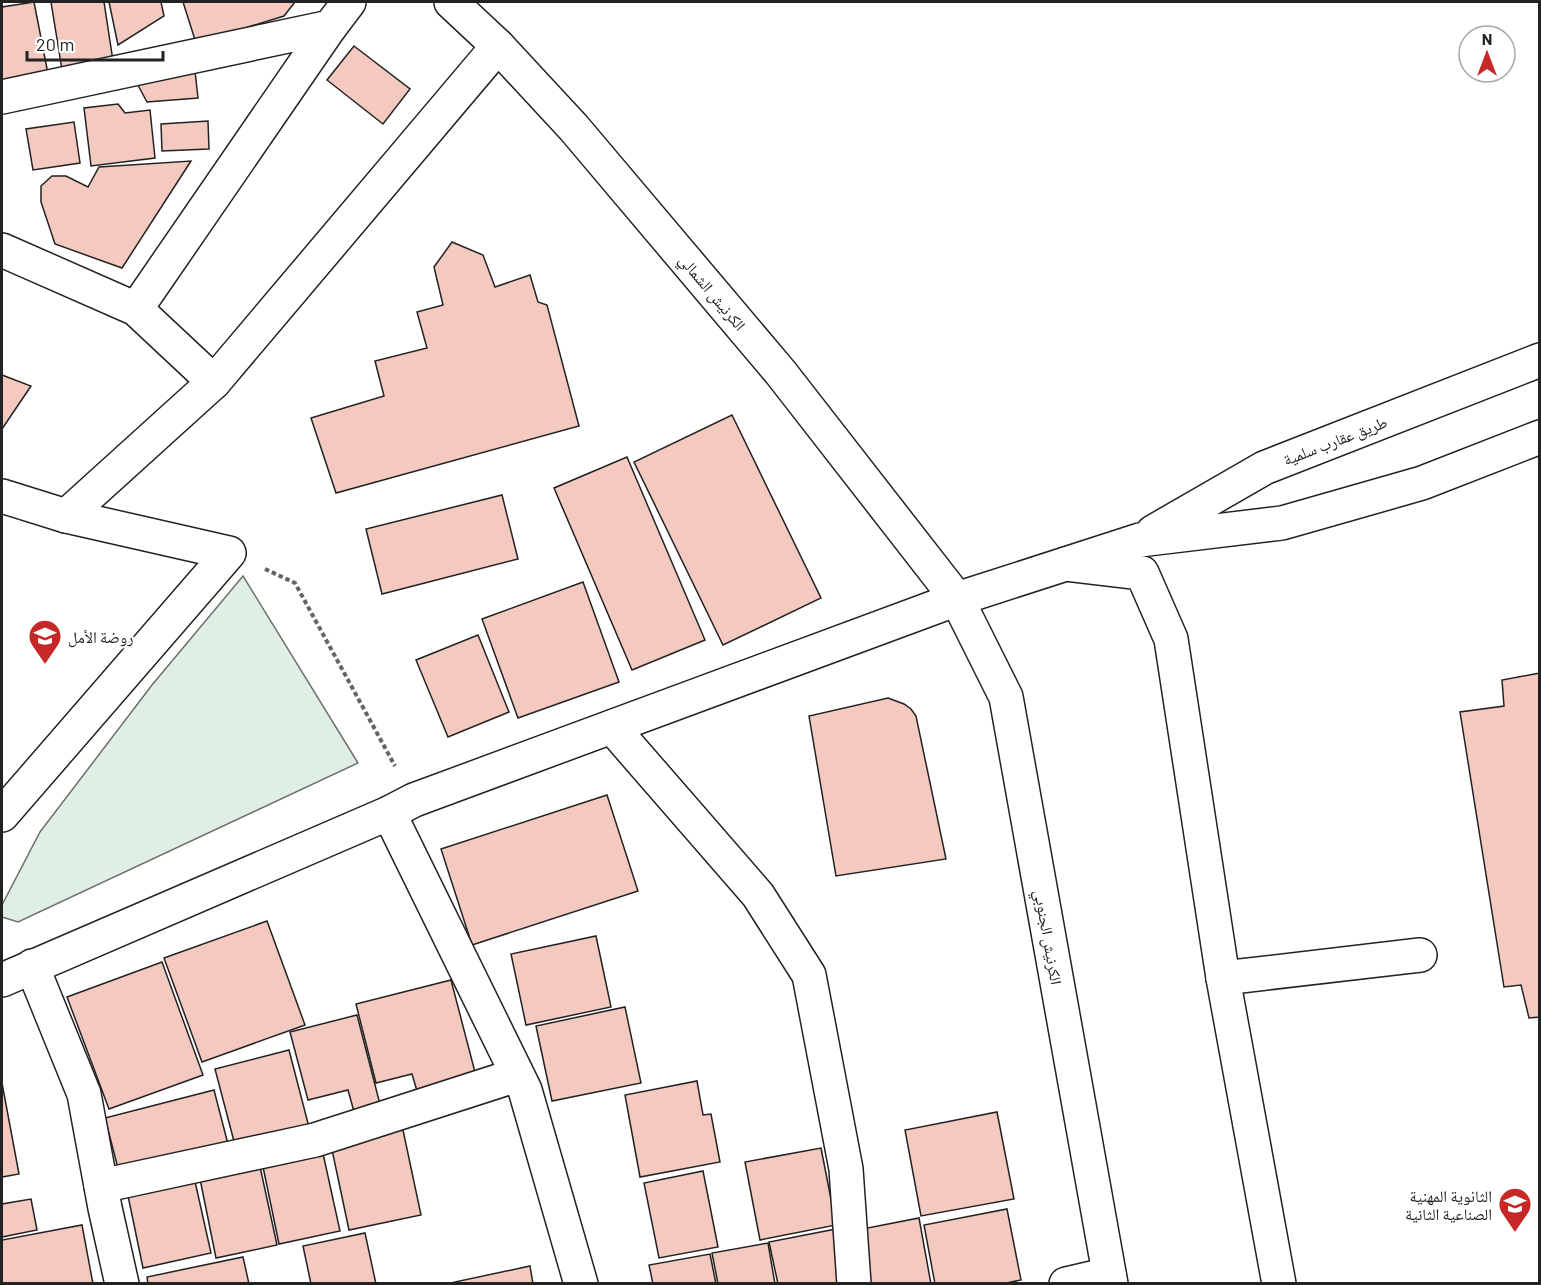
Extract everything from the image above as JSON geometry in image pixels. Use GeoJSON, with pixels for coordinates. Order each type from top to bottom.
{"type":"FeatureCollection","features":[{"type":"Feature","properties":{"kind":"street"},"geometry":{"type":"LineString","coordinates":[[136,309],[349,2]]}},
{"type":"Feature","properties":{"kind":"street","name":"الكرنيش الشمالي"},"geometry":{"type":"LineString","coordinates":[[451,2],[498,46],[574,128],[781,373],[957,599]]}},
{"type":"Feature","properties":{"kind":"street"},"geometry":{"type":"LineString","coordinates":[[2,97],[330,27]]}},
{"type":"Feature","properties":{"kind":"street"},"geometry":{"type":"LineString","coordinates":[[66,516],[214,382],[498,46]]}},
{"type":"Feature","properties":{"kind":"street"},"geometry":{"type":"LineString","coordinates":[[2,250],[136,309],[214,382]]}},
{"type":"Feature","properties":{"kind":"street","name":"طريق عقارب سلمية"},"geometry":{"type":"LineString","coordinates":[[1140,540],[1264,468],[1539,360]]}},
{"type":"Feature","properties":{"kind":"street"},"geometry":{"type":"LineString","coordinates":[[2,980],[402,807],[957,599],[1140,540],[1282,523],[1422,483],[1539,437]]}},
{"type":"Feature","properties":{"kind":"street"},"geometry":{"type":"LineString","coordinates":[[2,496],[66,516],[229,553],[2,815]]}},
{"type":"Feature","properties":{"kind":"street"},"geometry":{"type":"LineString","coordinates":[[1066,564],[1142,573],[1171,639],[1223,978],[1279,1284]]}},
{"type":"Feature","properties":{"kind":"street","name":"الكرنيش الجنوبي"},"geometry":{"type":"LineString","coordinates":[[957,599],[1006,698],[1110,1279]]}},
{"type":"Feature","properties":{"kind":"street"},"geometry":{"type":"LineString","coordinates":[[612,727],[758,895],[809,975],[846,1169],[854,1284]]}},
{"type":"Feature","properties":{"kind":"street"},"geometry":{"type":"LineString","coordinates":[[402,807],[525,1090],[581,1284]]}},
{"type":"Feature","properties":{"kind":"street"},"geometry":{"type":"LineString","coordinates":[[1223,978],[1420,955]]}},
{"type":"Feature","properties":{"kind":"street"},"geometry":{"type":"LineString","coordinates":[[32,966],[84,1094],[122,1284]]}},
{"type":"Feature","properties":{"kind":"street"},"geometry":{"type":"LineString","coordinates":[[101,1186],[315,1140],[517,1074]]}},
{"type":"Feature","properties":{"kind":"street"},"geometry":{"type":"LineString","coordinates":[[1066,1284],[1110,1279]]}},
{"type":"Feature","properties":{"kind":"path"},"geometry":{"type":"LineString","coordinates":[[229,553],[295,583],[402,807]]}},
{"type":"Feature","properties":{"kind":"green space"},"geometry":{"type":"Polygon","coordinates":[[[243,576],[358,763],[18,922],[2,917],[2,905],[40,832],[152,685],[243,576]]]}},
{"type":"Feature","properties":{"kind":"building"},"geometry":{"type":"Polygon","coordinates":[[[34,2],[49,79],[2,88],[2,7],[34,2]]]}},
{"type":"Feature","properties":{"kind":"building"},"geometry":{"type":"Polygon","coordinates":[[[51,2],[104,2],[113,61],[62,70],[51,2]]]}},
{"type":"Feature","properties":{"kind":"building"},"geometry":{"type":"Polygon","coordinates":[[[109,2],[161,2],[164,16],[118,45],[109,2]]]}},
{"type":"Feature","properties":{"kind":"building"},"geometry":{"type":"Polygon","coordinates":[[[183,2],[295,2],[284,16],[196,43],[183,2]]]}},
{"type":"Feature","properties":{"kind":"building"},"geometry":{"type":"Polygon","coordinates":[[[354,46],[410,89],[383,124],[327,80],[354,46]]]}},
{"type":"Feature","properties":{"kind":"building"},"geometry":{"type":"Polygon","coordinates":[[[195,71],[198,98],[147,102],[133,76],[195,71]]]}},
{"type":"Feature","properties":{"kind":"building"},"geometry":{"type":"Polygon","coordinates":[[[118,104],[125,113],[150,110],[155,158],[91,166],[84,108],[118,104]]]}},
{"type":"Feature","properties":{"kind":"building"},"geometry":{"type":"Polygon","coordinates":[[[208,121],[209,149],[162,151],[161,124],[208,121]]]}},
{"type":"Feature","properties":{"kind":"building"},"geometry":{"type":"Polygon","coordinates":[[[74,122],[80,163],[33,170],[26,129],[74,122]]]}},
{"type":"Feature","properties":{"kind":"building"},"geometry":{"type":"Polygon","coordinates":[[[191,161],[122,268],[55,244],[41,202],[41,186],[52,176],[66,176],[88,187],[99,167],[191,161]]]}},
{"type":"Feature","properties":{"kind":"building"},"geometry":{"type":"Polygon","coordinates":[[[452,242],[483,255],[495,287],[530,275],[538,302],[547,305],[579,426],[336,493],[311,418],[384,396],[375,361],[427,348],[417,312],[443,305],[434,267],[452,242]]]}},
{"type":"Feature","properties":{"kind":"building"},"geometry":{"type":"Polygon","coordinates":[[[2,375],[31,386],[2,429],[2,375]]]}},
{"type":"Feature","properties":{"kind":"building"},"geometry":{"type":"Polygon","coordinates":[[[732,415],[821,598],[723,645],[634,462],[732,415]]]}},
{"type":"Feature","properties":{"kind":"building"},"geometry":{"type":"Polygon","coordinates":[[[627,457],[705,640],[632,670],[554,488],[627,457]]]}},
{"type":"Feature","properties":{"kind":"building"},"geometry":{"type":"Polygon","coordinates":[[[502,495],[518,559],[382,594],[366,529],[502,495]]]}},
{"type":"Feature","properties":{"kind":"building"},"geometry":{"type":"Polygon","coordinates":[[[583,582],[619,682],[518,718],[482,619],[583,582]]]}},
{"type":"Feature","properties":{"kind":"building"},"geometry":{"type":"Polygon","coordinates":[[[478,635],[509,712],[448,737],[416,660],[478,635]]]}},
{"type":"Feature","properties":{"kind":"building"},"geometry":{"type":"Polygon","coordinates":[[[1540,673],[1540,1017],[1529,1018],[1521,985],[1504,987],[1460,712],[1504,706],[1502,680],[1540,673]]]}},
{"type":"Feature","properties":{"kind":"building"},"geometry":{"type":"Polygon","coordinates":[[[888,698],[904,704],[916,716],[946,859],[836,876],[809,716],[888,698]]]}},
{"type":"Feature","properties":{"kind":"building"},"geometry":{"type":"Polygon","coordinates":[[[607,795],[638,891],[472,945],[441,849],[607,795]]]}},
{"type":"Feature","properties":{"kind":"building"},"geometry":{"type":"Polygon","coordinates":[[[267,921],[305,1025],[202,1062],[164,958],[267,921]]]}},
{"type":"Feature","properties":{"kind":"building"},"geometry":{"type":"Polygon","coordinates":[[[596,936],[611,1007],[526,1025],[511,954],[596,936]]]}},
{"type":"Feature","properties":{"kind":"building"},"geometry":{"type":"Polygon","coordinates":[[[162,962],[203,1075],[109,1109],[67,997],[162,962]]]}},
{"type":"Feature","properties":{"kind":"building"},"geometry":{"type":"Polygon","coordinates":[[[451,980],[476,1076],[417,1091],[412,1074],[376,1083],[356,1004],[451,980]]]}},
{"type":"Feature","properties":{"kind":"building"},"geometry":{"type":"Polygon","coordinates":[[[625,1007],[641,1083],[552,1101],[536,1026],[625,1007]]]}},
{"type":"Feature","properties":{"kind":"building"},"geometry":{"type":"Polygon","coordinates":[[[357,1015],[382,1112],[356,1119],[348,1090],[308,1100],[290,1032],[357,1015]]]}},
{"type":"Feature","properties":{"kind":"building"},"geometry":{"type":"Polygon","coordinates":[[[289,1050],[310,1131],[236,1149],[215,1069],[289,1050]]]}},
{"type":"Feature","properties":{"kind":"building"},"geometry":{"type":"Polygon","coordinates":[[[697,1081],[703,1115],[711,1114],[720,1162],[640,1177],[625,1095],[697,1081]]]}},
{"type":"Feature","properties":{"kind":"building"},"geometry":{"type":"Polygon","coordinates":[[[2,1083],[19,1174],[2,1177],[2,1083]]]}},
{"type":"Feature","properties":{"kind":"building"},"geometry":{"type":"Polygon","coordinates":[[[214,1090],[229,1148],[120,1176],[105,1118],[214,1090]]]}},
{"type":"Feature","properties":{"kind":"building"},"geometry":{"type":"Polygon","coordinates":[[[997,1112],[1014,1199],[921,1216],[905,1130],[997,1112]]]}},
{"type":"Feature","properties":{"kind":"building"},"geometry":{"type":"Polygon","coordinates":[[[403,1130],[421,1215],[349,1230],[331,1145],[403,1130]]]}},
{"type":"Feature","properties":{"kind":"building"},"geometry":{"type":"Polygon","coordinates":[[[821,1148],[836,1225],[760,1240],[745,1162],[821,1148]]]}},
{"type":"Feature","properties":{"kind":"building"},"geometry":{"type":"Polygon","coordinates":[[[322,1149],[340,1231],[279,1244],[262,1162],[322,1149]]]}},
{"type":"Feature","properties":{"kind":"building"},"geometry":{"type":"Polygon","coordinates":[[[259,1162],[277,1245],[216,1258],[199,1174],[259,1162]]]}},
{"type":"Feature","properties":{"kind":"building"},"geometry":{"type":"Polygon","coordinates":[[[703,1171],[718,1247],[659,1258],[644,1183],[703,1171]]]}},
{"type":"Feature","properties":{"kind":"building"},"geometry":{"type":"Polygon","coordinates":[[[194,1177],[211,1253],[143,1268],[127,1191],[194,1177]]]}},
{"type":"Feature","properties":{"kind":"building"},"geometry":{"type":"Polygon","coordinates":[[[31,1199],[37,1230],[2,1237],[2,1204],[31,1199]]]}},
{"type":"Feature","properties":{"kind":"building"},"geometry":{"type":"Polygon","coordinates":[[[1007,1209],[1021,1280],[1002,1284],[935,1284],[924,1225],[1007,1209]]]}},
{"type":"Feature","properties":{"kind":"building"},"geometry":{"type":"Polygon","coordinates":[[[919,1218],[931,1284],[863,1284],[852,1231],[919,1218]]]}},
{"type":"Feature","properties":{"kind":"building"},"geometry":{"type":"Polygon","coordinates":[[[82,1225],[93,1284],[2,1284],[2,1240],[82,1225]]]}},
{"type":"Feature","properties":{"kind":"building"},"geometry":{"type":"Polygon","coordinates":[[[836,1229],[846,1284],[778,1284],[769,1242],[836,1229]]]}},
{"type":"Feature","properties":{"kind":"building"},"geometry":{"type":"Polygon","coordinates":[[[365,1233],[376,1284],[311,1284],[303,1246],[365,1233]]]}},
{"type":"Feature","properties":{"kind":"building"},"geometry":{"type":"Polygon","coordinates":[[[768,1243],[775,1284],[718,1284],[712,1253],[768,1243]]]}},
{"type":"Feature","properties":{"kind":"building"},"geometry":{"type":"Polygon","coordinates":[[[710,1254],[716,1284],[653,1284],[649,1265],[710,1254]]]}},
{"type":"Feature","properties":{"kind":"building"},"geometry":{"type":"Polygon","coordinates":[[[243,1257],[249,1284],[148,1284],[147,1277],[243,1257]]]}},
{"type":"Feature","properties":{"kind":"building"},"geometry":{"type":"Polygon","coordinates":[[[530,1266],[533,1284],[450,1284],[450,1283],[530,1266]]]}},
{"type":"Feature","properties":{"kind":"place","name":"روضة الأمل"},"geometry":{"type":"Point","coordinates":[45,665]}},
{"type":"Feature","properties":{"kind":"place","name":"الثانوية المهنية الصناعية الثانية"},"geometry":{"type":"Point","coordinates":[1515,1233]}}]}
